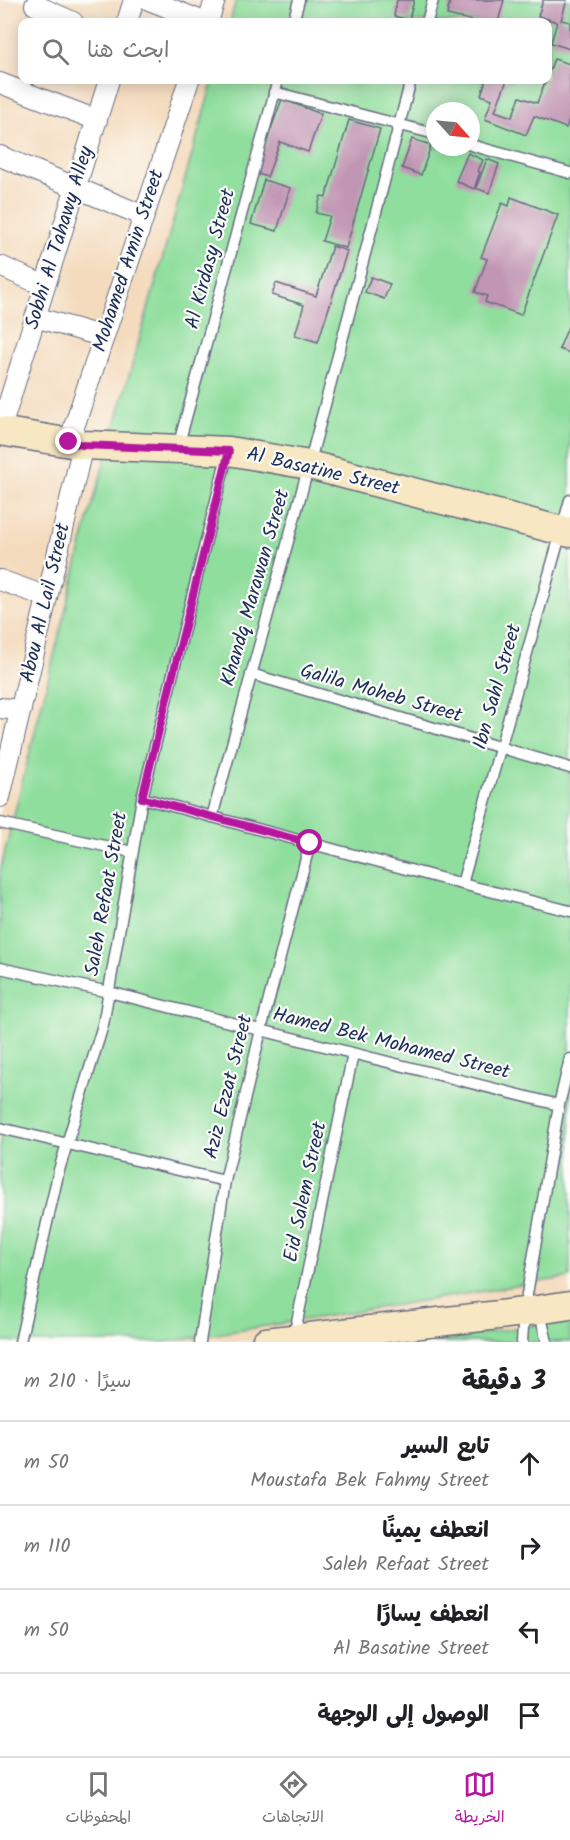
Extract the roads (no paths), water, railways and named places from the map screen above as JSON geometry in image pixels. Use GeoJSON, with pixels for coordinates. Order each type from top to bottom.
{"type":"FeatureCollection","features":[{"type":"Feature","properties":{"kind":"street"},"geometry":{"type":"LineString","coordinates":[[128,18],[134,0]]}},
{"type":"Feature","properties":{"kind":"street"},"geometry":{"type":"LineString","coordinates":[[149,0],[196,18]]}},
{"type":"Feature","properties":{"kind":"street"},"geometry":{"type":"LineString","coordinates":[[208,18],[215,0]]}},
{"type":"Feature","properties":{"kind":"street"},"geometry":{"type":"LineString","coordinates":[[35,5],[64,18]]}},
{"type":"Feature","properties":{"kind":"street"},"geometry":{"type":"LineString","coordinates":[[0,83],[97,120]]}},
{"type":"Feature","properties":{"kind":"street","name":"Sobhi Al Tahawy Alley"},"geometry":{"type":"LineString","coordinates":[[0,431],[108,84]]}},
{"type":"Feature","properties":{"kind":"street","name":"Mohamed Amin Street"},"geometry":{"type":"LineString","coordinates":[[76,443],[104,337],[188,84]]}},
{"type":"Feature","properties":{"kind":"street"},"geometry":{"type":"LineString","coordinates":[[0,156],[144,216]]}},
{"type":"Feature","properties":{"kind":"street"},"geometry":{"type":"LineString","coordinates":[[0,266],[45,286]]}},
{"type":"Feature","properties":{"kind":"street"},"geometry":{"type":"LineString","coordinates":[[35,317],[104,337]]}},
{"type":"Feature","properties":{"kind":"street","name":"Al Basatine Street"},"geometry":{"type":"LineString","coordinates":[[0,431],[76,443],[229,451],[309,465],[566,532]]}},
{"type":"Feature","properties":{"kind":"street","name":"Abou Al Lail Street"},"geometry":{"type":"LineString","coordinates":[[0,797],[47,597],[76,443]]}},
{"type":"Feature","properties":{"kind":"street"},"geometry":{"type":"LineString","coordinates":[[0,580],[47,597]]}},
{"type":"Feature","properties":{"kind":"street"},"geometry":{"type":"LineString","coordinates":[[0,708],[21,710]]}},
{"type":"Feature","properties":{"kind":"street"},"geometry":{"type":"LineString","coordinates":[[284,1340],[570,1305]]}},
{"type":"Feature","properties":{"kind":"lane"},"geometry":{"type":"LineString","coordinates":[[294,18],[299,0]]}},
{"type":"Feature","properties":{"kind":"lane"},"geometry":{"type":"LineString","coordinates":[[428,18],[433,0]]}},
{"type":"Feature","properties":{"kind":"lane","name":"Al Kirdasy Street"},"geometry":{"type":"LineString","coordinates":[[178,448],[277,84]]}},
{"type":"Feature","properties":{"kind":"lane","name":"Khandq Marawan Street"},"geometry":{"type":"LineString","coordinates":[[212,817],[309,465],[410,84]]}},
{"type":"Feature","properties":{"kind":"lane"},"geometry":{"type":"LineString","coordinates":[[274,92],[426,132]]}},
{"type":"Feature","properties":{"kind":"lane"},"geometry":{"type":"LineString","coordinates":[[480,148],[570,173]]}},
{"type":"Feature","properties":{"kind":"lane","name":"Saleh Refaat Street"},"geometry":{"type":"LineString","coordinates":[[20,1342],[66,1144],[103,1025],[142,798],[229,451]]}},
{"type":"Feature","properties":{"kind":"lane","name":"Ibn Sahl Street"},"geometry":{"type":"LineString","coordinates":[[462,884],[499,747],[566,532],[570,500]]}},
{"type":"Feature","properties":{"kind":"lane","name":"Galila Moheb Street"},"geometry":{"type":"LineString","coordinates":[[251,674],[570,768]]}},
{"type":"Feature","properties":{"kind":"lane"},"geometry":{"type":"LineString","coordinates":[[142,798],[570,911]]}},
{"type":"Feature","properties":{"kind":"lane"},"geometry":{"type":"LineString","coordinates":[[0,823],[132,852]]}},
{"type":"Feature","properties":{"kind":"lane","name":"Aziz Ezzat Street"},"geometry":{"type":"LineString","coordinates":[[200,1342],[225,1181],[261,1030],[310,843]]}},
{"type":"Feature","properties":{"kind":"lane","name":"Hamed Bek Mohamed Street"},"geometry":{"type":"LineString","coordinates":[[0,968],[109,992],[559,1106]]}},
{"type":"Feature","properties":{"kind":"lane","name":"Eid Salem Street"},"geometry":{"type":"LineString","coordinates":[[284,1340],[353,1054]]}},
{"type":"Feature","properties":{"kind":"lane"},"geometry":{"type":"LineString","coordinates":[[522,1342],[531,1311],[559,1106],[570,1059]]}},
{"type":"Feature","properties":{"kind":"lane"},"geometry":{"type":"LineString","coordinates":[[0,1128],[225,1181]]}},
{"type":"Feature","properties":{"kind":"lane"},"geometry":{"type":"LineString","coordinates":[[531,1311],[547,1342]]}}]}
